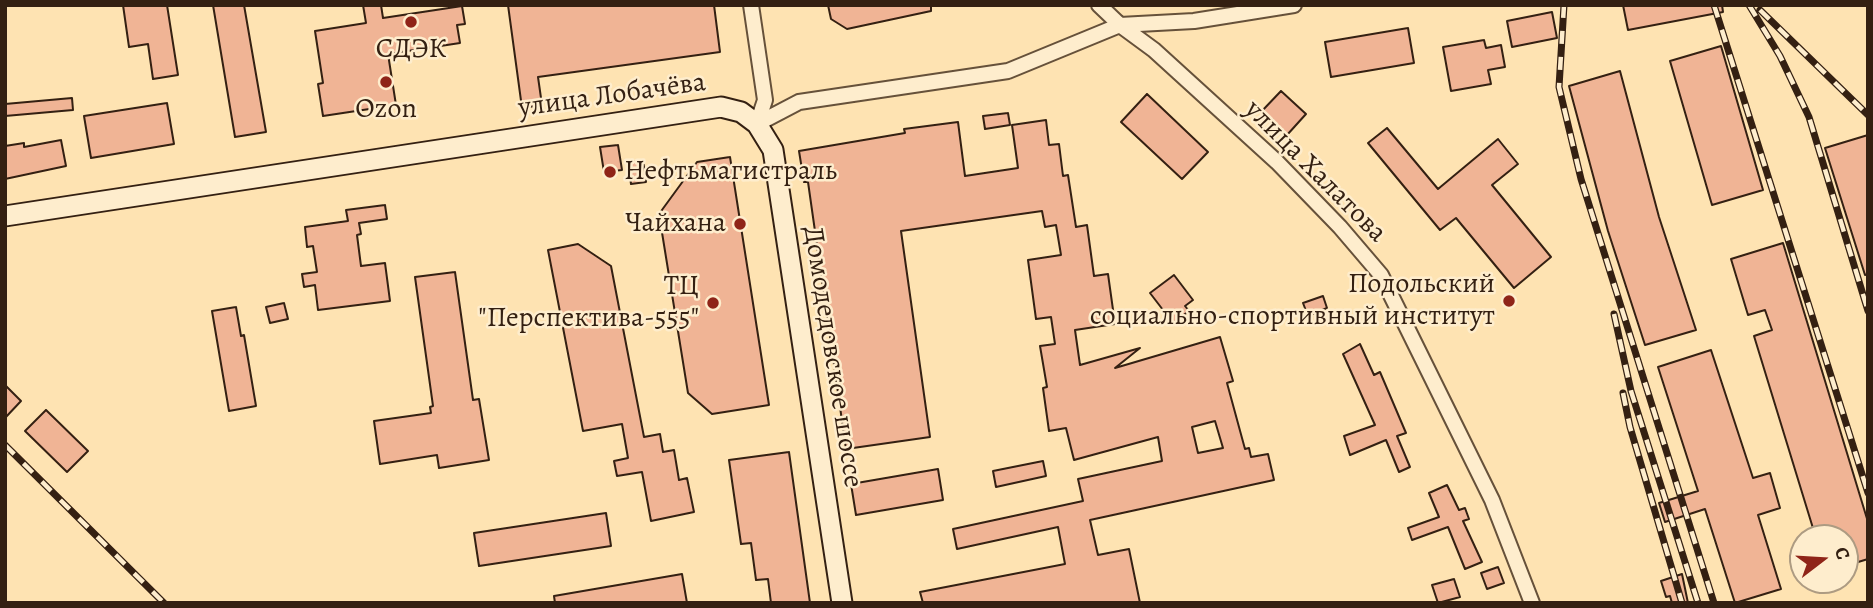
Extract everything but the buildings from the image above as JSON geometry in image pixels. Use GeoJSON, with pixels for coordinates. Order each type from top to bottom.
{"type":"FeatureCollection","features":[{"type":"Feature","properties":{"kind":"main road","name":"улица Лобачёва"},"geometry":{"type":"LineString","coordinates":[[5,216],[721,107],[740,112],[757,124]]}},
{"type":"Feature","properties":{"kind":"main road","name":"Домодедовское шоссе"},"geometry":{"type":"LineString","coordinates":[[757,124],[773,150],[842,603]]}},
{"type":"Feature","properties":{"kind":"street"},"geometry":{"type":"LineString","coordinates":[[751,5],[765,100],[757,124]]}},
{"type":"Feature","properties":{"kind":"street","name":"улица Халатова"},"geometry":{"type":"LineString","coordinates":[[1099,5],[1154,50],[1277,162],[1340,227],[1381,275],[1492,500],[1532,603]]}},
{"type":"Feature","properties":{"kind":"street"},"geometry":{"type":"LineString","coordinates":[[757,124],[799,102],[1008,71],[1120,24],[1194,21],[1294,5]]}},
{"type":"Feature","properties":{"kind":"railway"},"geometry":{"type":"LineString","coordinates":[[1564,5],[1559,87],[1581,179],[1714,603]]}},
{"type":"Feature","properties":{"kind":"railway"},"geometry":{"type":"LineString","coordinates":[[1714,5],[1868,493]]}},
{"type":"Feature","properties":{"kind":"railway"},"geometry":{"type":"LineString","coordinates":[[1749,5],[1780,56],[1809,117],[1868,311]]}},
{"type":"Feature","properties":{"kind":"railway"},"geometry":{"type":"LineString","coordinates":[[1760,10],[1868,115]]}},
{"type":"Feature","properties":{"kind":"railway"},"geometry":{"type":"LineString","coordinates":[[1614,314],[1631,391],[1698,603]]}},
{"type":"Feature","properties":{"kind":"railway"},"geometry":{"type":"LineString","coordinates":[[1623,393],[1630,427],[1682,603]]}},
{"type":"Feature","properties":{"kind":"railway"},"geometry":{"type":"LineString","coordinates":[[5,445],[164,603]]}},
{"type":"Feature","properties":{"kind":"place","name":"СДЭК"},"geometry":{"type":"Point","coordinates":[411,22]}},
{"type":"Feature","properties":{"kind":"place","name":"Ozon"},"geometry":{"type":"Point","coordinates":[386,82]}},
{"type":"Feature","properties":{"kind":"place","name":"Нефтьмагистраль"},"geometry":{"type":"Point","coordinates":[610,172]}},
{"type":"Feature","properties":{"kind":"place","name":"Чайхана"},"geometry":{"type":"Point","coordinates":[740,224]}},
{"type":"Feature","properties":{"kind":"place","name":"Подольский социально-спортивный институт"},"geometry":{"type":"Point","coordinates":[1509,301]}},
{"type":"Feature","properties":{"kind":"place","name":"ТЦ \"Перспектива-555\""},"geometry":{"type":"Point","coordinates":[713,303]}}]}
